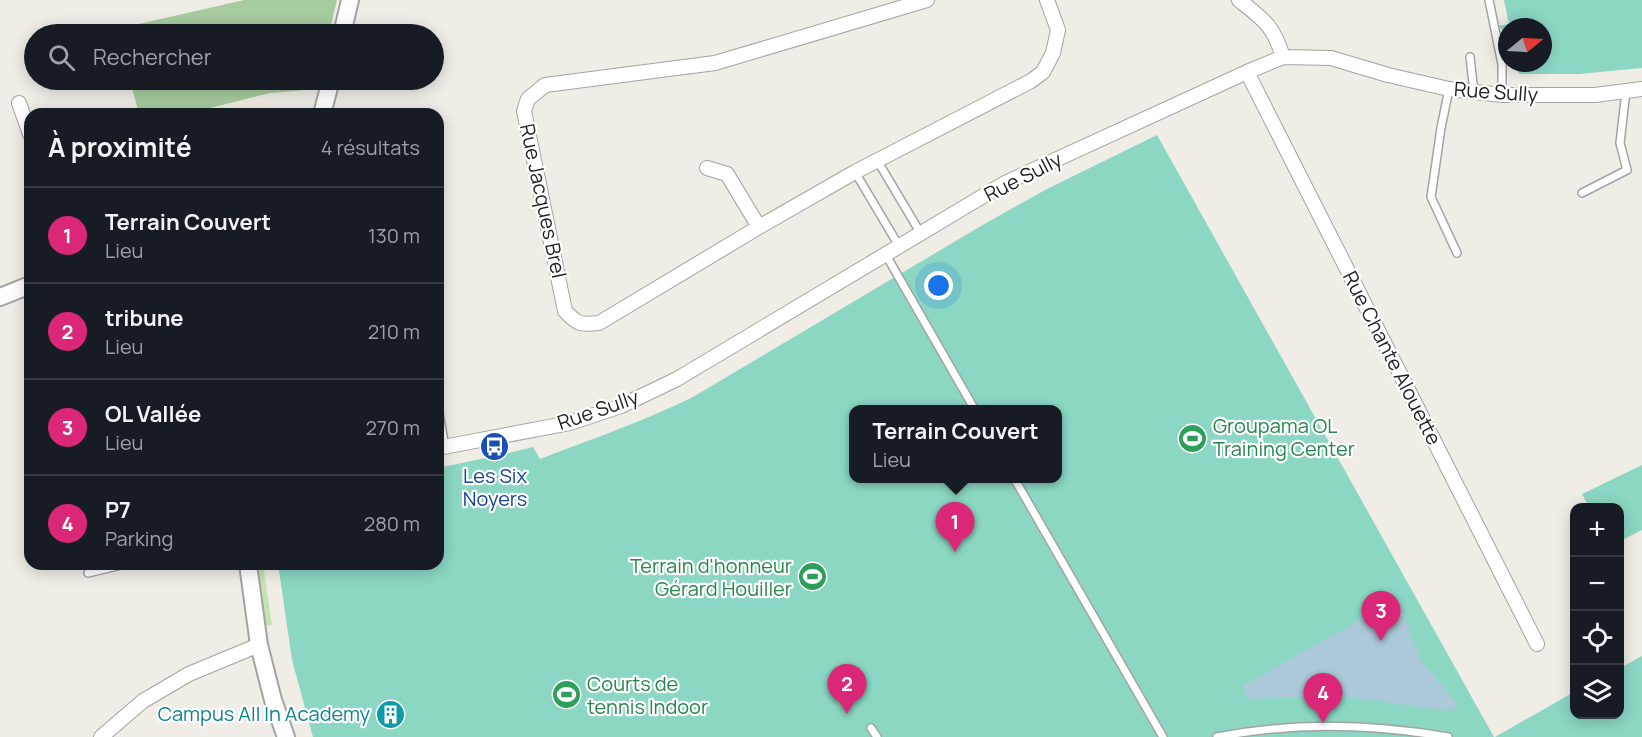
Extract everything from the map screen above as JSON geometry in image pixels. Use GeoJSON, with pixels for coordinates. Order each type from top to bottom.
{"type":"FeatureCollection","features":[{"type":"Feature","properties":{"kind":"street"},"geometry":{"type":"LineString","coordinates":[[344,24],[350,0]]}},
{"type":"Feature","properties":{"kind":"street","name":"Rue Jacques Brel"},"geometry":{"type":"LineString","coordinates":[[927,0],[715,63],[545,85],[528,99],[524,111],[565,311],[576,323],[585,325],[599,323],[855,172],[1031,81],[1042,72],[1053,53],[1058,30],[1047,0]]}},
{"type":"Feature","properties":{"kind":"street"},"geometry":{"type":"LineString","coordinates":[[1239,0],[1269,26],[1277,39],[1283,57]]}},
{"type":"Feature","properties":{"kind":"street","name":"Rue Sully"},"geometry":{"type":"LineString","coordinates":[[444,447],[570,423],[621,406],[677,379],[1005,183],[1283,57],[1331,58],[1388,75],[1449,89],[1502,95],[1595,95],[1642,89]]}},
{"type":"Feature","properties":{"kind":"street","name":"Rue Chante Alouette"},"geometry":{"type":"LineString","coordinates":[[1246,72],[1537,644]]}},
{"type":"Feature","properties":{"kind":"street"},"geometry":{"type":"LineString","coordinates":[[324,108],[328,90]]}},
{"type":"Feature","properties":{"kind":"street"},"geometry":{"type":"LineString","coordinates":[[19,103],[24,117]]}},
{"type":"Feature","properties":{"kind":"street"},"geometry":{"type":"LineString","coordinates":[[706,168],[727,174],[759,227]]}},
{"type":"Feature","properties":{"kind":"street"},"geometry":{"type":"LineString","coordinates":[[0,297],[24,287]]}},
{"type":"Feature","properties":{"kind":"street"},"geometry":{"type":"LineString","coordinates":[[249,570],[259,645],[273,700],[286,737]]}},
{"type":"Feature","properties":{"kind":"street"},"geometry":{"type":"LineString","coordinates":[[101,737],[143,702],[189,674],[259,645]]}},
{"type":"Feature","properties":{"kind":"lane"},"geometry":{"type":"LineString","coordinates":[[1489,0],[1498,45]]}},
{"type":"Feature","properties":{"kind":"lane"},"geometry":{"type":"LineString","coordinates":[[1470,57],[1474,92]]}},
{"type":"Feature","properties":{"kind":"lane"},"geometry":{"type":"LineString","coordinates":[[1502,72],[1502,95]]}},
{"type":"Feature","properties":{"kind":"lane"},"geometry":{"type":"LineString","coordinates":[[1449,89],[1431,197],[1457,253]]}},
{"type":"Feature","properties":{"kind":"lane"},"geometry":{"type":"LineString","coordinates":[[1582,193],[1627,170],[1620,143],[1626,91]]}},
{"type":"Feature","properties":{"kind":"lane"},"geometry":{"type":"LineString","coordinates":[[877,160],[921,234]]}},
{"type":"Feature","properties":{"kind":"lane"},"geometry":{"type":"LineString","coordinates":[[855,172],[899,246]]}},
{"type":"Feature","properties":{"kind":"lane"},"geometry":{"type":"LineString","coordinates":[[886,255],[972,405]]}},
{"type":"Feature","properties":{"kind":"lane"},"geometry":{"type":"LineString","coordinates":[[1017,483],[1163,737]]}},
{"type":"Feature","properties":{"kind":"lane"},"geometry":{"type":"LineString","coordinates":[[88,573],[101,570]]}},
{"type":"Feature","properties":{"kind":"lane"},"geometry":{"type":"LineString","coordinates":[[1217,737],[1290,728],[1348,726],[1409,730],[1448,737]]}},
{"type":"Feature","properties":{"kind":"lane"},"geometry":{"type":"LineString","coordinates":[[871,728],[877,737]]}},
{"type":"Feature","properties":{"kind":"green space"},"geometry":{"type":"Polygon","coordinates":[[[244,0],[337,0],[331,24],[139,24],[244,0]]]}},
{"type":"Feature","properties":{"kind":"green space"},"geometry":{"type":"Polygon","coordinates":[[[1504,0],[1642,0],[1642,68],[1579,74],[1520,74],[1518,72],[1552,72],[1552,18],[1508,18],[1504,0]]]}},
{"type":"Feature","properties":{"kind":"green space"},"geometry":{"type":"Polygon","coordinates":[[[133,90],[305,90],[270,93],[210,108],[137,108],[133,90]]]}},
{"type":"Feature","properties":{"kind":"green space","name":"Groupama OL Training Center"},"geometry":{"type":"Polygon","coordinates":[[[1157,135],[1494,737],[313,737],[292,660],[279,570],[444,570],[444,467],[533,447],[540,459],[674,406],[693,397],[1047,189],[1157,135]]]}},
{"type":"Feature","properties":{"kind":"green space"},"geometry":{"type":"Polygon","coordinates":[[[1642,465],[1642,530],[1624,539],[1624,503],[1587,503],[1582,494],[1642,465]]]}},
{"type":"Feature","properties":{"kind":"green space"},"geometry":{"type":"Polygon","coordinates":[[[256,570],[264,570],[272,625],[264,626],[256,570]]]}},
{"type":"Feature","properties":{"kind":"green space"},"geometry":{"type":"Polygon","coordinates":[[[1642,656],[1642,737],[1495,737],[1570,694],[1570,719],[1624,719],[1624,666],[1642,656]]]}},
{"type":"Feature","properties":{"kind":"water"},"geometry":{"type":"Polygon","coordinates":[[[1398,598],[1423,663],[1458,704],[1451,711],[1328,696],[1252,699],[1245,694],[1243,688],[1246,684],[1398,598]]]}},
{"type":"Feature","properties":{"kind":"place","name":"Groupama OL Training Center"},"geometry":{"type":"Point","coordinates":[1192,438]}},
{"type":"Feature","properties":{"kind":"place","name":"Les Six Noyers"},"geometry":{"type":"Point","coordinates":[495,446]}},
{"type":"Feature","properties":{"kind":"place","name":"Terrain Couvert"},"geometry":{"type":"Point","coordinates":[955,552]}},
{"type":"Feature","properties":{"kind":"place","name":"Terrain d'honneur Gérard Houiller"},"geometry":{"type":"Point","coordinates":[813,577]}},
{"type":"Feature","properties":{"kind":"place","name":"OL Vallée"},"geometry":{"type":"Point","coordinates":[1381,641]}},
{"type":"Feature","properties":{"kind":"place","name":"Courts de tennis Indoor"},"geometry":{"type":"Point","coordinates":[566,695]}},
{"type":"Feature","properties":{"kind":"place","name":"Campus All In Academy"},"geometry":{"type":"Point","coordinates":[391,714]}},
{"type":"Feature","properties":{"kind":"place","name":"tribune"},"geometry":{"type":"Point","coordinates":[847,714]}},
{"type":"Feature","properties":{"kind":"place","name":"P7"},"geometry":{"type":"Point","coordinates":[1323,723]}}]}
